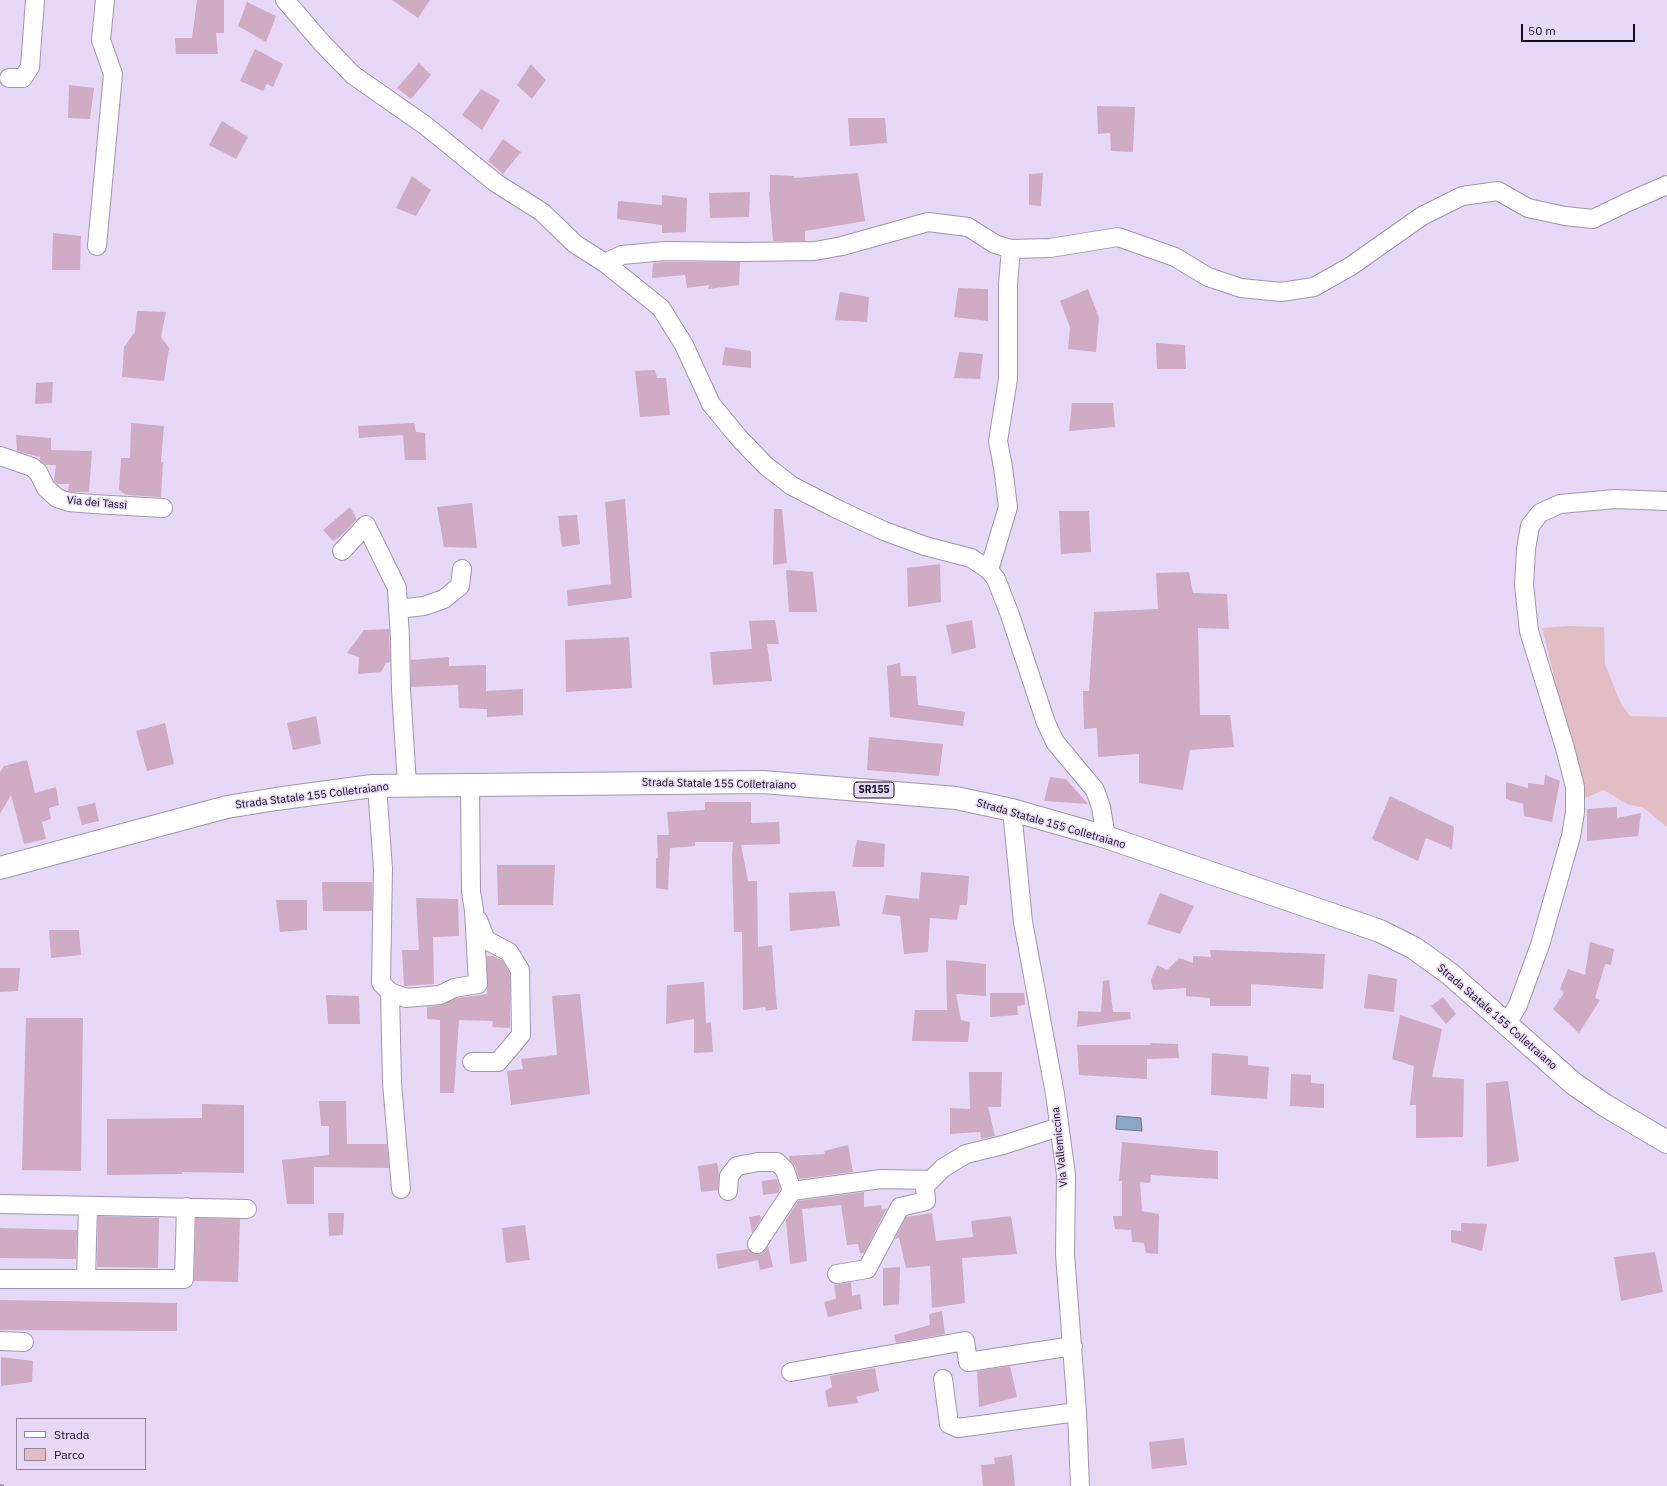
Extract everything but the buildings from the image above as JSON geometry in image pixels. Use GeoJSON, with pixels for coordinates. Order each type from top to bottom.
{"type":"FeatureCollection","features":[{"type":"Feature","properties":{"kind":"main road","name":"Strada Statale 155 Colletraiano"},"geometry":{"type":"LineString","coordinates":[[0,868],[227,807],[276,798],[377,786],[763,782],[956,798],[1012,810],[1106,837],[1380,931],[1414,948],[1450,974],[1574,1084],[1606,1106],[1667,1142]]}},
{"type":"Feature","properties":{"kind":"street"},"geometry":{"type":"LineString","coordinates":[[9,78],[23,78],[30,67],[35,0]]}},
{"type":"Feature","properties":{"kind":"street"},"geometry":{"type":"LineString","coordinates":[[97,246],[113,74],[101,40],[105,0]]}},
{"type":"Feature","properties":{"kind":"street"},"geometry":{"type":"LineString","coordinates":[[285,0],[322,43],[353,75],[426,126],[496,183],[542,212],[575,244],[605,263],[661,308],[684,345],[711,404],[739,438],[772,470],[792,486],[814,499],[884,531],[925,546],[971,558],[989,570],[996,579],[1004,600],[1046,723],[1055,742],[1095,790],[1101,807],[1106,837]]}},
{"type":"Feature","properties":{"kind":"street"},"geometry":{"type":"LineString","coordinates":[[605,263],[622,255],[665,251],[815,251],[842,246],[928,222],[968,228],[995,244],[1011,249],[1050,248],[1118,237],[1175,257],[1208,277],[1241,288],[1281,292],[1314,287],[1351,266],[1422,216],[1462,196],[1498,191],[1528,208],[1565,216],[1593,219],[1667,185]]}},
{"type":"Feature","properties":{"kind":"street"},"geometry":{"type":"LineString","coordinates":[[989,570],[1008,507],[998,441],[1008,379],[1008,284],[1011,249]]}},
{"type":"Feature","properties":{"kind":"street","name":"Via dei Tassi"},"geometry":{"type":"LineString","coordinates":[[0,456],[32,467],[38,472],[51,494],[57,498],[93,504],[163,508]]}},
{"type":"Feature","properties":{"kind":"street"},"geometry":{"type":"LineString","coordinates":[[1506,1025],[1518,1005],[1540,945],[1571,836],[1575,812],[1575,787],[1573,779],[1529,631],[1524,585],[1526,549],[1530,526],[1540,513],[1560,504],[1615,500],[1667,501]]}},
{"type":"Feature","properties":{"kind":"street"},"geometry":{"type":"LineString","coordinates":[[342,551],[366,525],[397,588],[407,785]]}},
{"type":"Feature","properties":{"kind":"street"},"geometry":{"type":"LineString","coordinates":[[398,609],[424,606],[444,599],[460,586],[462,569]]}},
{"type":"Feature","properties":{"kind":"street"},"geometry":{"type":"LineString","coordinates":[[377,786],[383,869],[381,983],[390,992],[406,998],[440,995],[454,988],[478,984],[474,910],[471,892],[470,784]]}},
{"type":"Feature","properties":{"kind":"street","name":"Via Vallemiccina"},"geometry":{"type":"LineString","coordinates":[[1012,810],[1023,922],[1066,1175],[1065,1254],[1073,1346],[1080,1486]]}},
{"type":"Feature","properties":{"kind":"street"},"geometry":{"type":"LineString","coordinates":[[472,1062],[498,1062],[521,1035],[520,970],[509,952],[486,940],[474,910]]}},
{"type":"Feature","properties":{"kind":"street"},"geometry":{"type":"LineString","coordinates":[[390,992],[392,1083],[401,1189]]}},
{"type":"Feature","properties":{"kind":"street"},"geometry":{"type":"LineString","coordinates":[[837,1274],[867,1269],[900,1207],[926,1201],[925,1186],[943,1168],[966,1154],[1003,1145],[1059,1127]]}},
{"type":"Feature","properties":{"kind":"street"},"geometry":{"type":"LineString","coordinates":[[728,1191],[729,1176],[736,1166],[758,1162],[777,1162],[785,1170],[792,1191]]}},
{"type":"Feature","properties":{"kind":"street"},"geometry":{"type":"LineString","coordinates":[[757,1244],[792,1191],[881,1179],[931,1180]]}},
{"type":"Feature","properties":{"kind":"street"},"geometry":{"type":"LineString","coordinates":[[0,1204],[247,1209]]}},
{"type":"Feature","properties":{"kind":"street"},"geometry":{"type":"LineString","coordinates":[[86,1279],[88,1206]]}},
{"type":"Feature","properties":{"kind":"street"},"geometry":{"type":"LineString","coordinates":[[0,1279],[184,1279],[186,1208]]}},
{"type":"Feature","properties":{"kind":"street"},"geometry":{"type":"LineString","coordinates":[[0,1341],[24,1342]]}},
{"type":"Feature","properties":{"kind":"street"},"geometry":{"type":"LineString","coordinates":[[791,1372],[965,1342],[968,1362],[1073,1346]]}},
{"type":"Feature","properties":{"kind":"street"},"geometry":{"type":"LineString","coordinates":[[943,1380],[949,1424],[958,1428],[1077,1412]]}},
{"type":"Feature","properties":{"kind":"path"},"geometry":{"type":"LineString","coordinates":[[0,1485],[4,1486]]}},
{"type":"Feature","properties":{"kind":"green space"},"geometry":{"type":"Polygon","coordinates":[[[1567,626],[1604,627],[1605,664],[1621,704],[1630,716],[1667,717],[1667,827],[1644,808],[1627,804],[1604,790],[1585,798],[1542,628],[1567,626]]]}},
{"type":"Feature","properties":{"kind":"water"},"geometry":{"type":"Polygon","coordinates":[[[1117,1116],[1141,1118],[1142,1131],[1116,1129],[1117,1116]]]}}]}
